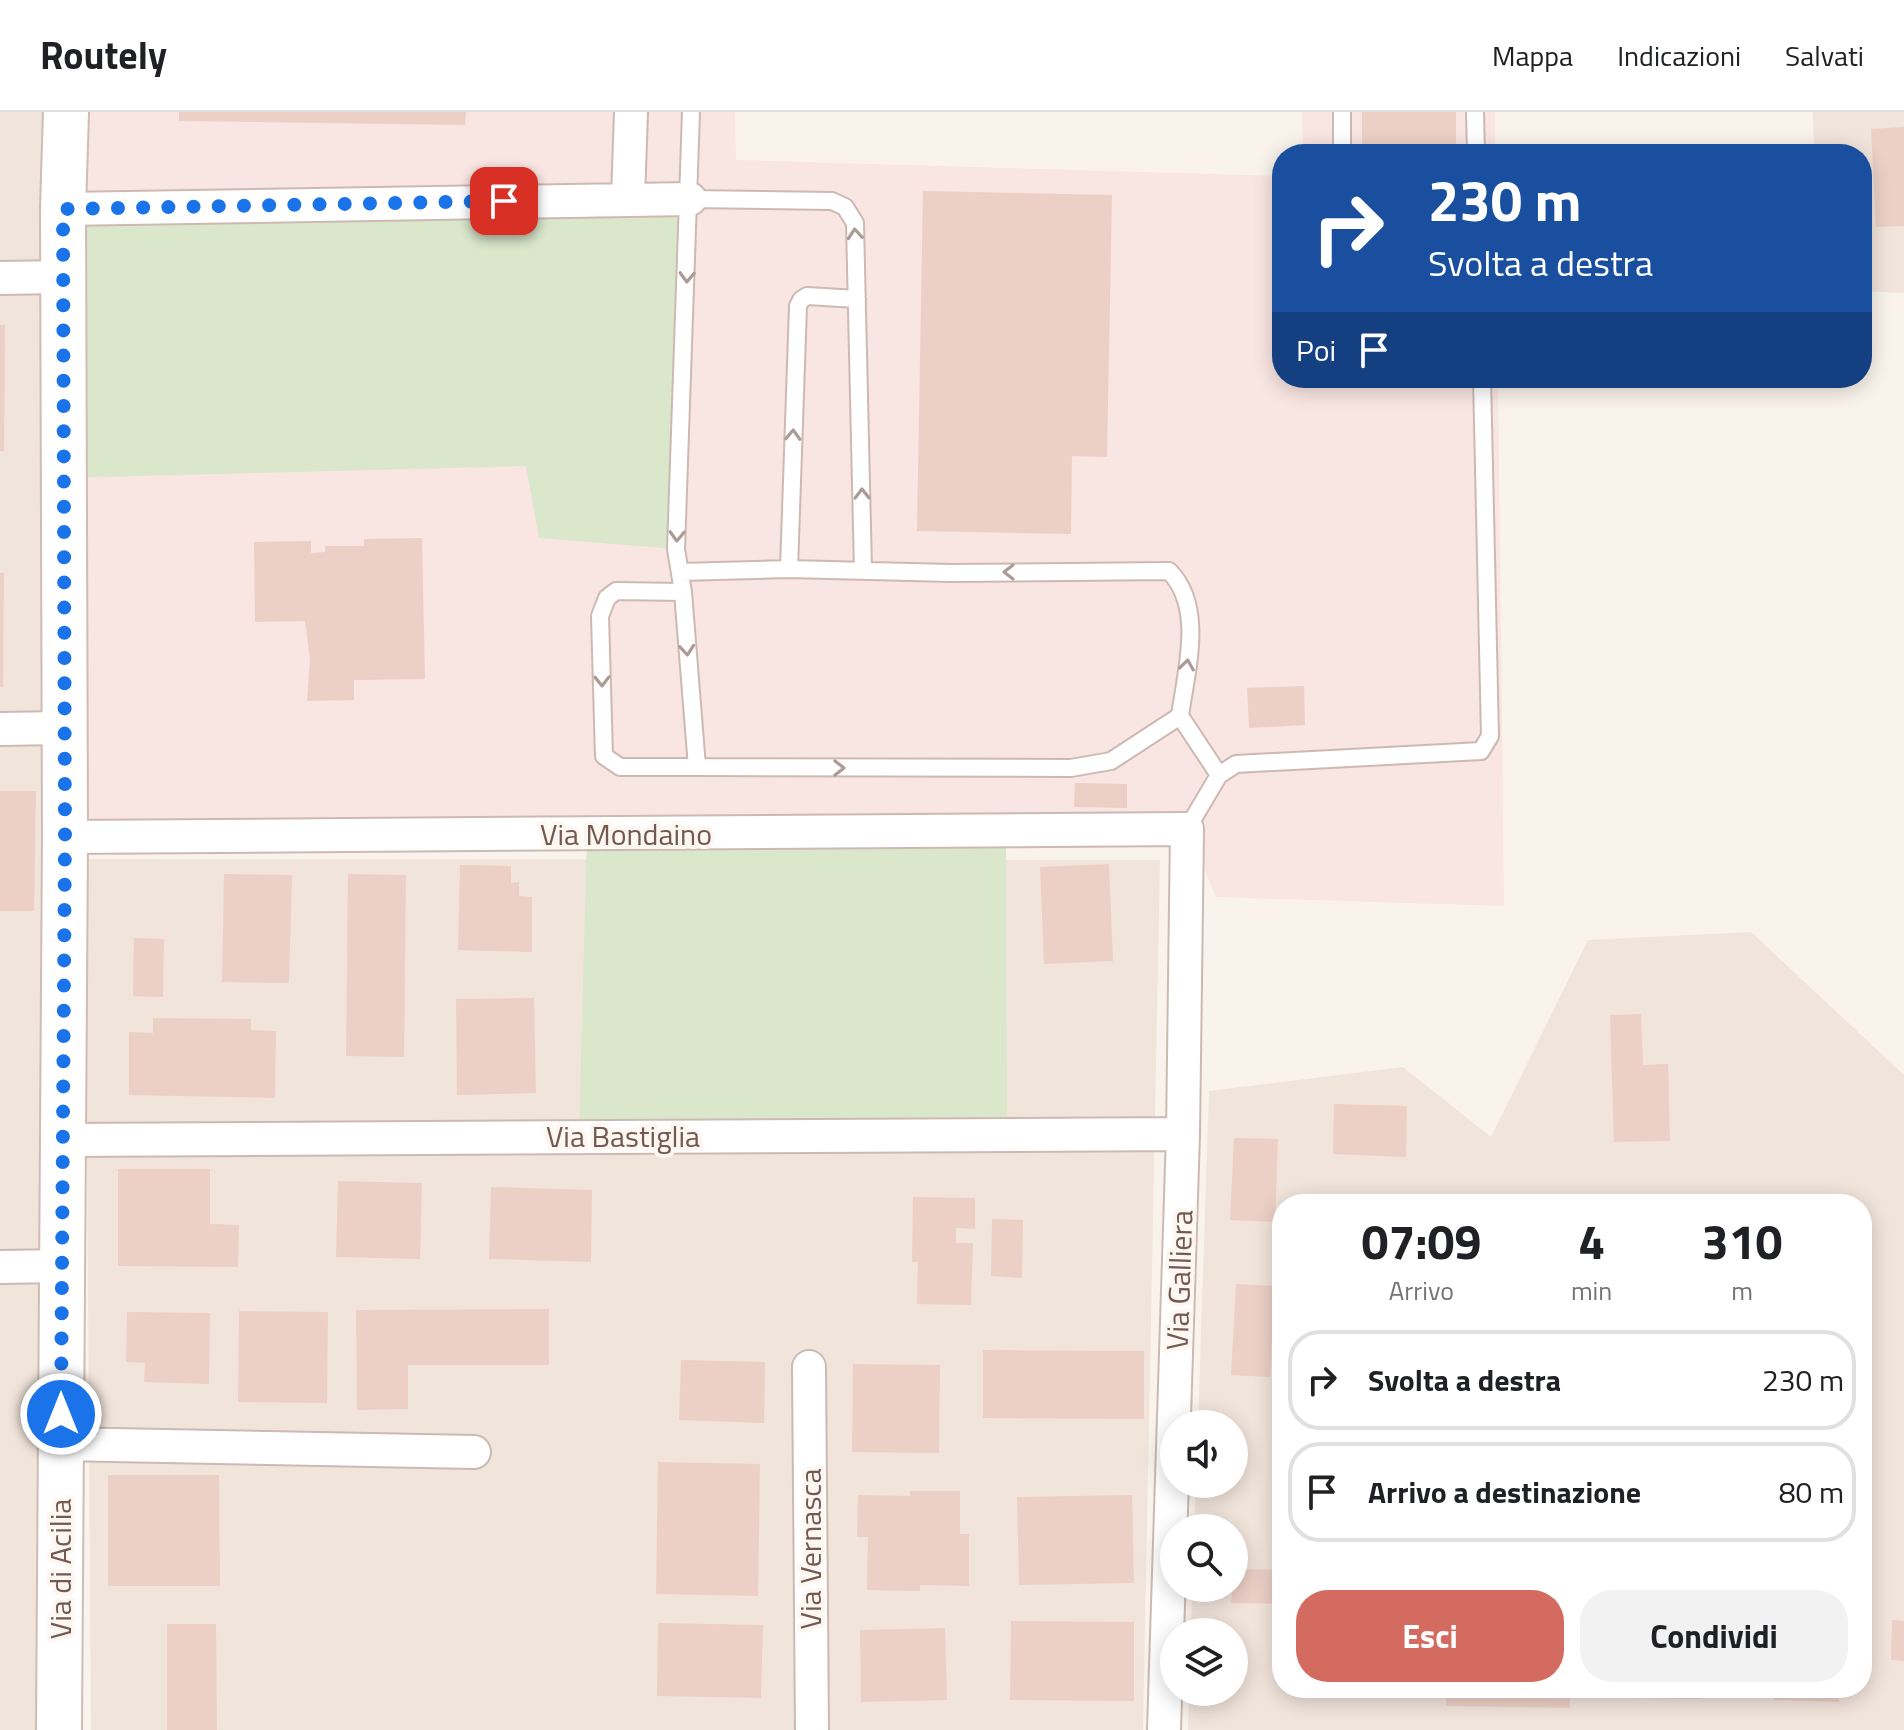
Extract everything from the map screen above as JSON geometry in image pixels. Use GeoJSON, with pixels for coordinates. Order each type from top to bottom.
{"type":"FeatureCollection","features":[{"type":"Feature","properties":{"kind":"street","name":"Via di Acilia"},"geometry":{"type":"LineString","coordinates":[[59,1730],[65,837],[63,209],[66,112]]}},
{"type":"Feature","properties":{"kind":"street"},"geometry":{"type":"LineString","coordinates":[[628,199],[631,112]]}},
{"type":"Feature","properties":{"kind":"street"},"geometry":{"type":"LineString","coordinates":[[63,209],[690,199]]}},
{"type":"Feature","properties":{"kind":"street"},"geometry":{"type":"LineString","coordinates":[[0,278],[64,277]]}},
{"type":"Feature","properties":{"kind":"street"},"geometry":{"type":"LineString","coordinates":[[0,729],[63,728]]}},
{"type":"Feature","properties":{"kind":"street","name":"Via Mondaino"},"geometry":{"type":"LineString","coordinates":[[65,837],[1187,829]]}},
{"type":"Feature","properties":{"kind":"street","name":"Via Galliera"},"geometry":{"type":"LineString","coordinates":[[1164,1730],[1183,1134],[1187,829]]}},
{"type":"Feature","properties":{"kind":"street","name":"Via Bastiglia"},"geometry":{"type":"LineString","coordinates":[[63,1140],[1183,1134]]}},
{"type":"Feature","properties":{"kind":"street"},"geometry":{"type":"LineString","coordinates":[[0,1267],[62,1266]]}},
{"type":"Feature","properties":{"kind":"street","name":"Via Vernasca"},"geometry":{"type":"LineString","coordinates":[[809,1367],[812,1730]]}},
{"type":"Feature","properties":{"kind":"street"},"geometry":{"type":"LineString","coordinates":[[60,1444],[474,1452]]}},
{"type":"Feature","properties":{"kind":"lane"},"geometry":{"type":"LineString","coordinates":[[691,112],[676,549],[683,592],[697,767]]}},
{"type":"Feature","properties":{"kind":"lane"},"geometry":{"type":"LineString","coordinates":[[1342,112],[1342,144]]}},
{"type":"Feature","properties":{"kind":"lane"},"geometry":{"type":"LineString","coordinates":[[1475,112],[1476,144]]}},
{"type":"Feature","properties":{"kind":"lane"},"geometry":{"type":"LineString","coordinates":[[690,199],[832,201],[845,207],[855,223],[863,571]]}},
{"type":"Feature","properties":{"kind":"lane"},"geometry":{"type":"LineString","coordinates":[[789,569],[798,306],[807,296],[857,299]]}},
{"type":"Feature","properties":{"kind":"lane"},"geometry":{"type":"LineString","coordinates":[[1187,829],[1219,775],[1236,764],[1481,751],[1490,736],[1482,388]]}},
{"type":"Feature","properties":{"kind":"lane"},"geometry":{"type":"LineString","coordinates":[[680,572],[789,569],[1169,571],[1181,583],[1187,601],[1190,642],[1180,716],[1219,775]]}},
{"type":"Feature","properties":{"kind":"lane"},"geometry":{"type":"LineString","coordinates":[[683,592],[616,591],[607,598],[600,616],[604,756],[620,767],[1071,768],[1111,761],[1180,716]]}},
{"type":"Feature","properties":{"kind":"shaded area"},"geometry":{"type":"Polygon","coordinates":[[[0,112],[86,112],[60,1730],[0,1730],[0,112]]]}},
{"type":"Feature","properties":{"kind":"shaded area"},"geometry":{"type":"Polygon","coordinates":[[[71,112],[735,112],[736,160],[1272,176],[1272,388],[1498,388],[1504,906],[1216,897],[1187,829],[65,837],[71,112]]]}},
{"type":"Feature","properties":{"kind":"shaded area"},"geometry":{"type":"Polygon","coordinates":[[[1302,112],[1495,112],[1495,144],[1303,144],[1302,112]]]}},
{"type":"Feature","properties":{"kind":"shaded area"},"geometry":{"type":"Polygon","coordinates":[[[1813,112],[1904,112],[1904,293],[1872,291],[1872,144],[1814,144],[1813,112]]]}},
{"type":"Feature","properties":{"kind":"shaded area"},"geometry":{"type":"Polygon","coordinates":[[[85,859],[1160,860],[1143,1730],[91,1730],[85,859]]]}},
{"type":"Feature","properties":{"kind":"shaded area"},"geometry":{"type":"Polygon","coordinates":[[[1751,932],[1904,1075],[1904,1730],[1188,1730],[1189,1706],[1248,1706],[1248,1618],[1191,1618],[1192,1602],[1248,1602],[1248,1514],[1195,1514],[1195,1498],[1248,1498],[1248,1410],[1198,1410],[1209,1091],[1403,1067],[1491,1137],[1588,940],[1751,932]]]}},
{"type":"Feature","properties":{"kind":"green space"},"geometry":{"type":"Polygon","coordinates":[[[690,199],[676,549],[539,538],[526,466],[63,478],[56,212],[690,199]]]}},
{"type":"Feature","properties":{"kind":"green space"},"geometry":{"type":"Polygon","coordinates":[[[1006,831],[1007,1134],[579,1137],[587,834],[1006,831]]]}},
{"type":"Feature","properties":{"kind":"building"},"geometry":{"type":"Polygon","coordinates":[[[179,112],[466,112],[465,125],[179,121],[179,112]]]}},
{"type":"Feature","properties":{"kind":"building"},"geometry":{"type":"Polygon","coordinates":[[[1362,112],[1456,112],[1456,144],[1362,144],[1362,112]]]}},
{"type":"Feature","properties":{"kind":"building"},"geometry":{"type":"Polygon","coordinates":[[[1904,127],[1904,226],[1876,227],[1871,129],[1904,127]]]}},
{"type":"Feature","properties":{"kind":"building"},"geometry":{"type":"Polygon","coordinates":[[[923,191],[1112,195],[1107,457],[1072,456],[1071,534],[917,531],[923,191]]]}},
{"type":"Feature","properties":{"kind":"building"},"geometry":{"type":"Polygon","coordinates":[[[0,325],[5,325],[4,451],[0,451],[0,325]]]}},
{"type":"Feature","properties":{"kind":"building"},"geometry":{"type":"Polygon","coordinates":[[[422,538],[425,679],[354,680],[354,700],[307,701],[310,660],[305,621],[255,622],[254,542],[311,541],[311,553],[325,552],[325,546],[364,546],[364,539],[422,538]]]}},
{"type":"Feature","properties":{"kind":"building"},"geometry":{"type":"Polygon","coordinates":[[[0,573],[4,573],[3,687],[0,687],[0,573]]]}},
{"type":"Feature","properties":{"kind":"building"},"geometry":{"type":"Polygon","coordinates":[[[1304,686],[1305,725],[1249,728],[1247,688],[1304,686]]]}},
{"type":"Feature","properties":{"kind":"building"},"geometry":{"type":"Polygon","coordinates":[[[1075,783],[1127,784],[1127,808],[1074,807],[1075,783]]]}},
{"type":"Feature","properties":{"kind":"building"},"geometry":{"type":"Polygon","coordinates":[[[0,791],[36,791],[34,911],[0,911],[0,791]]]}},
{"type":"Feature","properties":{"kind":"building"},"geometry":{"type":"Polygon","coordinates":[[[1109,864],[1113,961],[1044,964],[1040,867],[1109,864]]]}},
{"type":"Feature","properties":{"kind":"building"},"geometry":{"type":"Polygon","coordinates":[[[460,865],[511,866],[511,883],[519,882],[519,896],[532,897],[532,952],[458,950],[460,865]]]}},
{"type":"Feature","properties":{"kind":"building"},"geometry":{"type":"Polygon","coordinates":[[[224,874],[292,875],[289,983],[222,982],[224,874]]]}},
{"type":"Feature","properties":{"kind":"building"},"geometry":{"type":"Polygon","coordinates":[[[348,874],[406,875],[404,1057],[346,1056],[348,874]]]}},
{"type":"Feature","properties":{"kind":"building"},"geometry":{"type":"Polygon","coordinates":[[[134,938],[164,939],[163,997],[133,996],[134,938]]]}},
{"type":"Feature","properties":{"kind":"building"},"geometry":{"type":"Polygon","coordinates":[[[534,998],[536,1093],[457,1095],[456,999],[534,998]]]}},
{"type":"Feature","properties":{"kind":"building"},"geometry":{"type":"Polygon","coordinates":[[[1641,1014],[1643,1065],[1668,1064],[1670,1141],[1614,1142],[1610,1015],[1641,1014]]]}},
{"type":"Feature","properties":{"kind":"building"},"geometry":{"type":"Polygon","coordinates":[[[153,1018],[251,1019],[251,1030],[276,1031],[275,1098],[129,1095],[129,1032],[153,1033],[153,1018]]]}},
{"type":"Feature","properties":{"kind":"building"},"geometry":{"type":"Polygon","coordinates":[[[1334,1104],[1407,1106],[1406,1157],[1333,1154],[1334,1104]]]}},
{"type":"Feature","properties":{"kind":"building"},"geometry":{"type":"Polygon","coordinates":[[[1234,1138],[1278,1139],[1272,1222],[1230,1220],[1234,1138]]]}},
{"type":"Feature","properties":{"kind":"building"},"geometry":{"type":"Polygon","coordinates":[[[118,1169],[210,1169],[210,1224],[239,1225],[238,1267],[118,1266],[118,1169]]]}},
{"type":"Feature","properties":{"kind":"building"},"geometry":{"type":"Polygon","coordinates":[[[338,1181],[422,1183],[420,1259],[336,1257],[338,1181]]]}},
{"type":"Feature","properties":{"kind":"building"},"geometry":{"type":"Polygon","coordinates":[[[491,1187],[592,1190],[591,1262],[489,1259],[491,1187]]]}},
{"type":"Feature","properties":{"kind":"building"},"geometry":{"type":"Polygon","coordinates":[[[913,1197],[975,1198],[975,1229],[956,1228],[956,1243],[973,1243],[971,1305],[917,1304],[918,1262],[912,1262],[913,1197]]]}},
{"type":"Feature","properties":{"kind":"building"},"geometry":{"type":"Polygon","coordinates":[[[992,1219],[1023,1220],[1022,1278],[991,1276],[992,1219]]]}},
{"type":"Feature","properties":{"kind":"building"},"geometry":{"type":"Polygon","coordinates":[[[1236,1284],[1272,1286],[1270,1377],[1231,1375],[1236,1284]]]}},
{"type":"Feature","properties":{"kind":"building"},"geometry":{"type":"Polygon","coordinates":[[[549,1309],[549,1365],[408,1365],[408,1409],[357,1410],[356,1310],[549,1309]]]}},
{"type":"Feature","properties":{"kind":"building"},"geometry":{"type":"Polygon","coordinates":[[[239,1311],[328,1312],[327,1403],[238,1402],[239,1311]]]}},
{"type":"Feature","properties":{"kind":"building"},"geometry":{"type":"Polygon","coordinates":[[[127,1312],[210,1313],[209,1384],[144,1382],[145,1363],[126,1362],[127,1312]]]}},
{"type":"Feature","properties":{"kind":"building"},"geometry":{"type":"Polygon","coordinates":[[[983,1350],[1144,1351],[1144,1419],[983,1418],[983,1350]]]}},
{"type":"Feature","properties":{"kind":"building"},"geometry":{"type":"Polygon","coordinates":[[[681,1360],[765,1362],[764,1423],[679,1420],[681,1360]]]}},
{"type":"Feature","properties":{"kind":"building"},"geometry":{"type":"Polygon","coordinates":[[[853,1364],[940,1365],[939,1453],[852,1452],[853,1364]]]}},
{"type":"Feature","properties":{"kind":"building"},"geometry":{"type":"Polygon","coordinates":[[[658,1462],[760,1464],[758,1596],[656,1594],[658,1462]]]}},
{"type":"Feature","properties":{"kind":"building"},"geometry":{"type":"Polygon","coordinates":[[[108,1475],[219,1475],[220,1586],[108,1586],[108,1475]]]}},
{"type":"Feature","properties":{"kind":"building"},"geometry":{"type":"Polygon","coordinates":[[[910,1491],[960,1491],[960,1534],[969,1534],[969,1586],[920,1585],[920,1591],[867,1590],[868,1537],[857,1537],[858,1495],[910,1496],[910,1491]]]}},
{"type":"Feature","properties":{"kind":"building"},"geometry":{"type":"Polygon","coordinates":[[[1132,1495],[1134,1583],[1019,1585],[1017,1497],[1132,1495]]]}},
{"type":"Feature","properties":{"kind":"building"},"geometry":{"type":"Polygon","coordinates":[[[1248,1569],[1272,1570],[1272,1604],[1231,1603],[1248,1602],[1248,1569]]]}},
{"type":"Feature","properties":{"kind":"building"},"geometry":{"type":"Polygon","coordinates":[[[1892,1620],[1904,1621],[1904,1661],[1891,1660],[1892,1620]]]}},
{"type":"Feature","properties":{"kind":"building"},"geometry":{"type":"Polygon","coordinates":[[[1011,1621],[1134,1622],[1134,1701],[1010,1700],[1011,1621]]]}},
{"type":"Feature","properties":{"kind":"building"},"geometry":{"type":"Polygon","coordinates":[[[658,1623],[763,1625],[761,1698],[657,1696],[658,1623]]]}},
{"type":"Feature","properties":{"kind":"building"},"geometry":{"type":"Polygon","coordinates":[[[167,1624],[216,1624],[217,1730],[167,1730],[167,1624]]]}},
{"type":"Feature","properties":{"kind":"building"},"geometry":{"type":"Polygon","coordinates":[[[945,1628],[947,1700],[861,1702],[860,1630],[945,1628]]]}},
{"type":"Feature","properties":{"kind":"building"},"geometry":{"type":"Polygon","coordinates":[[[1446,1698],[1570,1698],[1570,1708],[1446,1706],[1446,1698]]]}},
{"type":"Feature","properties":{"kind":"building"},"geometry":{"type":"Polygon","coordinates":[[[1774,1698],[1839,1698],[1839,1702],[1774,1698]]]}},
{"type":"Feature","properties":{"kind":"route"},"geometry":{"type":"LineString","coordinates":[[61,1414],[65,837],[63,209],[504,201]]}}]}
